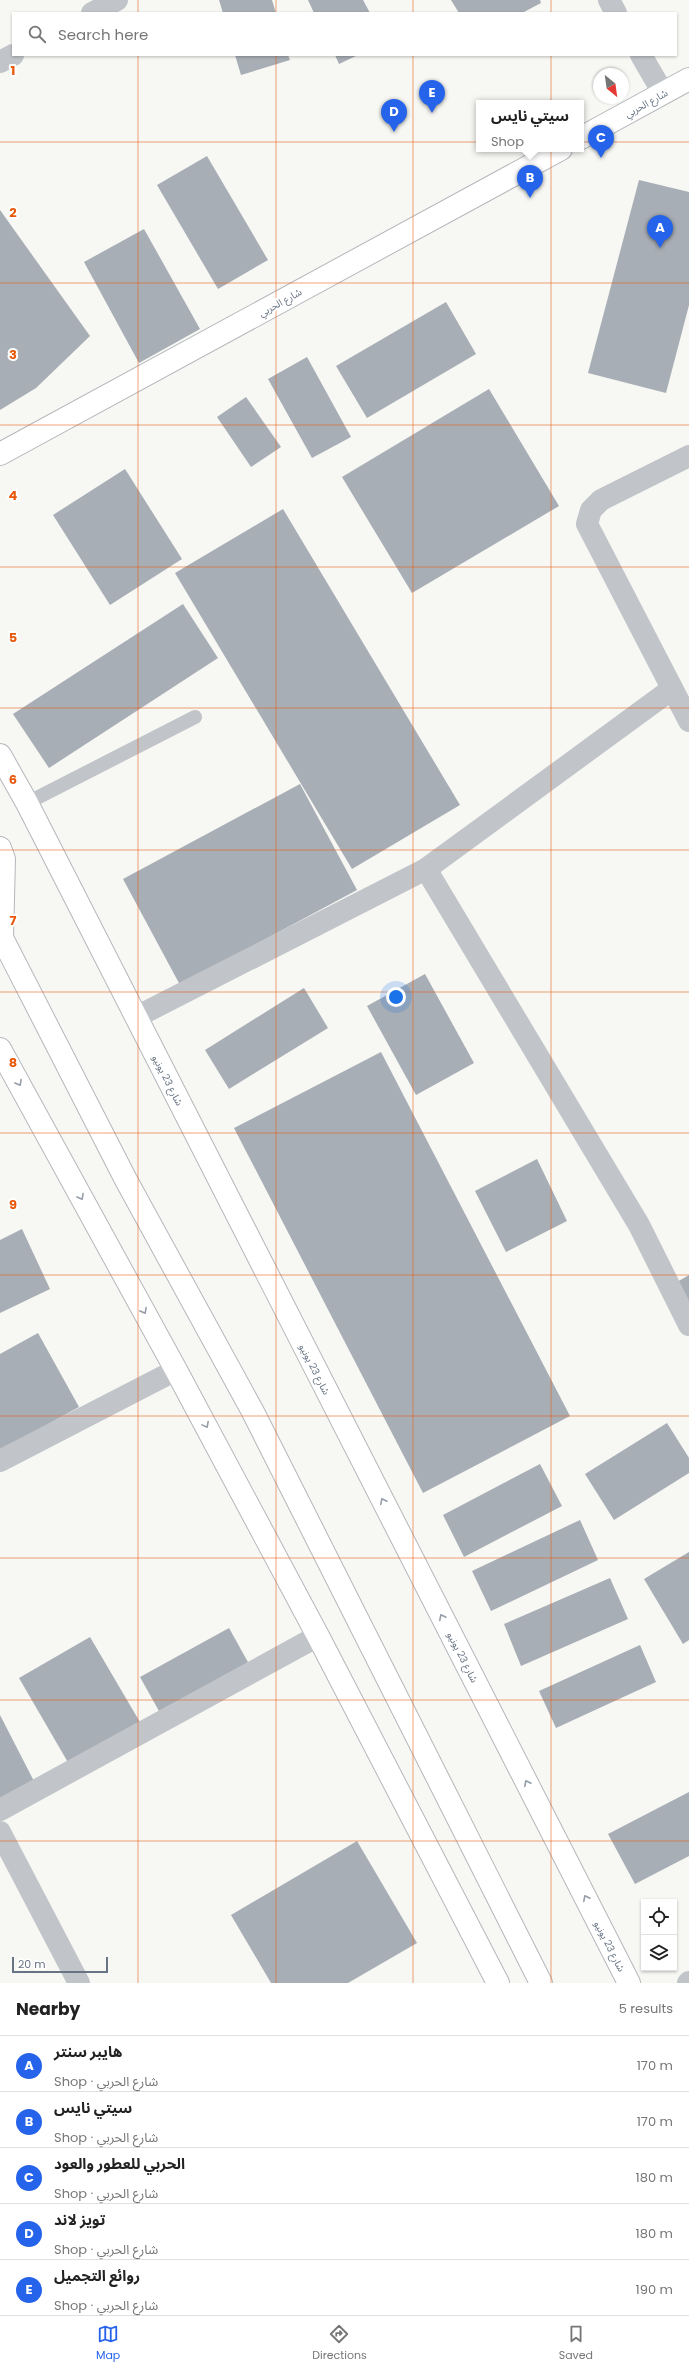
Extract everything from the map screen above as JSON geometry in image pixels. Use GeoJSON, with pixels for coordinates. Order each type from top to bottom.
{"type":"FeatureCollection","features":[{"type":"Feature","properties":{"kind":"street"},"geometry":{"type":"LineString","coordinates":[[94,12],[117,0]]}},
{"type":"Feature","properties":{"kind":"street"},"geometry":{"type":"LineString","coordinates":[[608,0],[615,12]]}},
{"type":"Feature","properties":{"kind":"street"},"geometry":{"type":"LineString","coordinates":[[0,62],[12,56]]}},
{"type":"Feature","properties":{"kind":"street"},"geometry":{"type":"LineString","coordinates":[[642,56],[663,93]]}},
{"type":"Feature","properties":{"kind":"street","name":"شارع الحربي"},"geometry":{"type":"LineString","coordinates":[[584,136],[689,79]]}},
{"type":"Feature","properties":{"kind":"street","name":"شارع الحربي"},"geometry":{"type":"LineString","coordinates":[[0,454],[555,152]]}},
{"type":"Feature","properties":{"kind":"street"},"geometry":{"type":"LineString","coordinates":[[689,456],[601,500],[591,510],[587,524],[689,721]]}},
{"type":"Feature","properties":{"kind":"street"},"geometry":{"type":"LineString","coordinates":[[136,1017],[426,869],[672,689]]}},
{"type":"Feature","properties":{"kind":"street","name":"شارع 23 يونيو"},"geometry":{"type":"LineString","coordinates":[[0,755],[27,803],[629,1983]]}},
{"type":"Feature","properties":{"kind":"street"},"geometry":{"type":"LineString","coordinates":[[0,848],[4,859],[0,935],[126,1180],[253,1412],[541,1983]]}},
{"type":"Feature","properties":{"kind":"street"},"geometry":{"type":"LineString","coordinates":[[426,869],[639,1224],[689,1325]]}},
{"type":"Feature","properties":{"kind":"street"},"geometry":{"type":"LineString","coordinates":[[0,1049],[176,1370],[318,1636],[498,1983]]}},
{"type":"Feature","properties":{"kind":"street"},"geometry":{"type":"LineString","coordinates":[[0,1460],[176,1370]]}},
{"type":"Feature","properties":{"kind":"street"},"geometry":{"type":"LineString","coordinates":[[0,1810],[318,1636]]}},
{"type":"Feature","properties":{"kind":"street"},"geometry":{"type":"LineString","coordinates":[[0,1832],[79,1983]]}},
{"type":"Feature","properties":{"kind":"lane"},"geometry":{"type":"LineString","coordinates":[[27,803],[195,717]]}},
{"type":"Feature","properties":{"kind":"building"},"geometry":{"type":"Polygon","coordinates":[[[219,0],[272,0],[276,12],[223,12],[219,0]]]}},
{"type":"Feature","properties":{"kind":"building"},"geometry":{"type":"Polygon","coordinates":[[[308,0],[363,0],[369,12],[314,12],[308,0]]]}},
{"type":"Feature","properties":{"kind":"building"},"geometry":{"type":"Polygon","coordinates":[[[451,0],[540,0],[541,3],[524,12],[458,12],[451,0]]]}},
{"type":"Feature","properties":{"kind":"building"},"geometry":{"type":"Polygon","coordinates":[[[235,56],[288,56],[290,60],[241,75],[235,56]]]}},
{"type":"Feature","properties":{"kind":"building"},"geometry":{"type":"Polygon","coordinates":[[[335,56],[356,56],[339,64],[335,56]]]}},
{"type":"Feature","properties":{"kind":"building"},"geometry":{"type":"Polygon","coordinates":[[[207,156],[268,260],[218,289],[157,185],[207,156]]]}},
{"type":"Feature","properties":{"kind":"building"},"geometry":{"type":"Polygon","coordinates":[[[639,180],[689,192],[689,305],[666,393],[588,373],[639,180]]]}},
{"type":"Feature","properties":{"kind":"building"},"geometry":{"type":"Polygon","coordinates":[[[0,210],[90,336],[36,388],[0,410],[0,210]]]}},
{"type":"Feature","properties":{"kind":"building"},"geometry":{"type":"Polygon","coordinates":[[[144,229],[200,329],[139,363],[84,262],[144,229]]]}},
{"type":"Feature","properties":{"kind":"building"},"geometry":{"type":"Polygon","coordinates":[[[446,302],[476,354],[367,418],[336,366],[446,302]]]}},
{"type":"Feature","properties":{"kind":"building"},"geometry":{"type":"Polygon","coordinates":[[[307,357],[351,437],[312,458],[268,379],[307,357]]]}},
{"type":"Feature","properties":{"kind":"building"},"geometry":{"type":"Polygon","coordinates":[[[489,389],[559,506],[412,593],[342,477],[489,389]]]}},
{"type":"Feature","properties":{"kind":"building"},"geometry":{"type":"Polygon","coordinates":[[[246,397],[281,447],[251,467],[217,417],[246,397]]]}},
{"type":"Feature","properties":{"kind":"building"},"geometry":{"type":"Polygon","coordinates":[[[125,469],[182,559],[110,605],[53,515],[125,469]]]}},
{"type":"Feature","properties":{"kind":"building"},"geometry":{"type":"Polygon","coordinates":[[[283,509],[460,805],[352,869],[175,573],[283,509]]]}},
{"type":"Feature","properties":{"kind":"building"},"geometry":{"type":"Polygon","coordinates":[[[183,604],[218,658],[49,768],[13,714],[183,604]]]}},
{"type":"Feature","properties":{"kind":"building"},"geometry":{"type":"Polygon","coordinates":[[[300,784],[357,890],[180,985],[123,879],[300,784]]]}},
{"type":"Feature","properties":{"kind":"building"},"geometry":{"type":"Polygon","coordinates":[[[425,974],[474,1063],[416,1095],[367,1006],[425,974]]]}},
{"type":"Feature","properties":{"kind":"building"},"geometry":{"type":"Polygon","coordinates":[[[304,988],[328,1028],[229,1089],[205,1050],[304,988]]]}},
{"type":"Feature","properties":{"kind":"building"},"geometry":{"type":"Polygon","coordinates":[[[381,1052],[570,1416],[423,1493],[234,1128],[381,1052]]]}},
{"type":"Feature","properties":{"kind":"building"},"geometry":{"type":"Polygon","coordinates":[[[537,1159],[567,1221],[506,1252],[475,1191],[537,1159]]]}},
{"type":"Feature","properties":{"kind":"building"},"geometry":{"type":"Polygon","coordinates":[[[22,1229],[50,1289],[0,1313],[0,1240],[22,1229]]]}},
{"type":"Feature","properties":{"kind":"building"},"geometry":{"type":"Polygon","coordinates":[[[689,1275],[689,1303],[677,1282],[689,1275]]]}},
{"type":"Feature","properties":{"kind":"building"},"geometry":{"type":"Polygon","coordinates":[[[38,1333],[79,1407],[0,1451],[0,1354],[38,1333]]]}},
{"type":"Feature","properties":{"kind":"building"},"geometry":{"type":"Polygon","coordinates":[[[667,1423],[689,1458],[689,1473],[614,1520],[585,1474],[667,1423]]]}},
{"type":"Feature","properties":{"kind":"building"},"geometry":{"type":"Polygon","coordinates":[[[540,1464],[562,1506],[464,1557],[443,1515],[540,1464]]]}},
{"type":"Feature","properties":{"kind":"building"},"geometry":{"type":"Polygon","coordinates":[[[580,1520],[598,1560],[491,1611],[472,1571],[580,1520]]]}},
{"type":"Feature","properties":{"kind":"building"},"geometry":{"type":"Polygon","coordinates":[[[689,1552],[689,1640],[683,1644],[644,1579],[689,1552]]]}},
{"type":"Feature","properties":{"kind":"building"},"geometry":{"type":"Polygon","coordinates":[[[610,1578],[628,1619],[521,1666],[504,1624],[610,1578]]]}},
{"type":"Feature","properties":{"kind":"building"},"geometry":{"type":"Polygon","coordinates":[[[229,1628],[258,1680],[169,1729],[140,1677],[229,1628]]]}},
{"type":"Feature","properties":{"kind":"building"},"geometry":{"type":"Polygon","coordinates":[[[90,1637],[144,1729],[73,1771],[19,1678],[90,1637]]]}},
{"type":"Feature","properties":{"kind":"building"},"geometry":{"type":"Polygon","coordinates":[[[640,1645],[656,1682],[556,1728],[539,1691],[640,1645]]]}},
{"type":"Feature","properties":{"kind":"building"},"geometry":{"type":"Polygon","coordinates":[[[0,1715],[38,1789],[0,1809],[0,1715]]]}},
{"type":"Feature","properties":{"kind":"building"},"geometry":{"type":"Polygon","coordinates":[[[689,1792],[689,1856],[635,1884],[608,1834],[689,1792]]]}},
{"type":"Feature","properties":{"kind":"building"},"geometry":{"type":"Polygon","coordinates":[[[357,1841],[417,1943],[348,1983],[271,1983],[231,1915],[357,1841]]]}},
{"type":"Feature","properties":{"kind":"place","name":"روائع التجميل"},"geometry":{"type":"Point","coordinates":[432,113]}},
{"type":"Feature","properties":{"kind":"place","name":"تويز لاند"},"geometry":{"type":"Point","coordinates":[394,132]}},
{"type":"Feature","properties":{"kind":"place","name":"الحربي للعطور والعود"},"geometry":{"type":"Point","coordinates":[601,158]}},
{"type":"Feature","properties":{"kind":"place","name":"سيتي نايس"},"geometry":{"type":"Point","coordinates":[530,198]}},
{"type":"Feature","properties":{"kind":"place","name":"هايبر سنتر"},"geometry":{"type":"Point","coordinates":[660,248]}}]}
